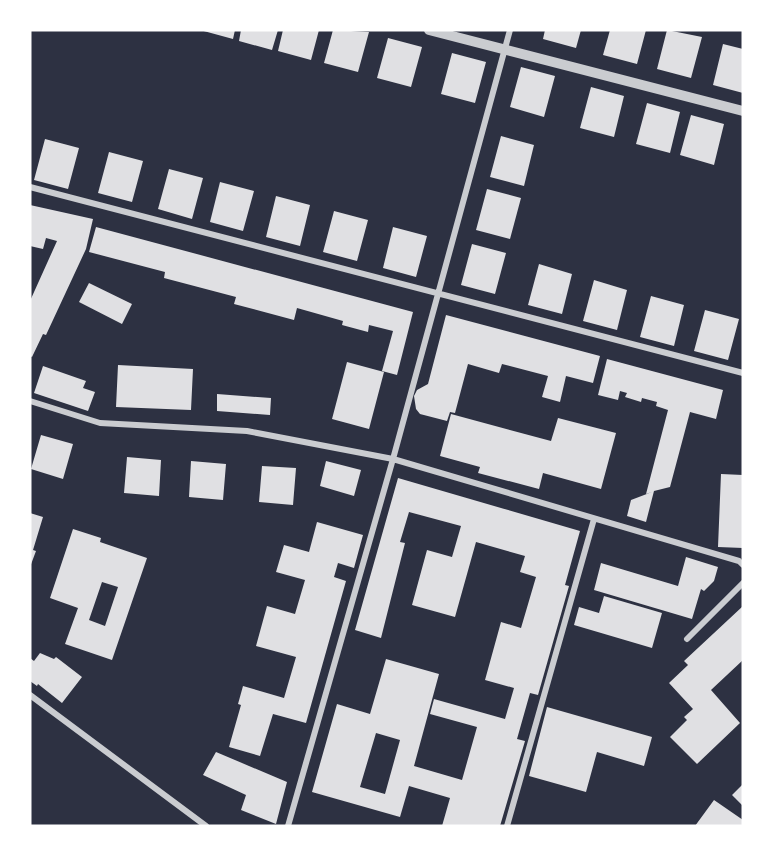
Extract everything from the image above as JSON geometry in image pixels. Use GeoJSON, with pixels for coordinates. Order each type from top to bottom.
{"type":"FeatureCollection","features":[{"type":"Feature","properties":{"kind":"street"},"geometry":{"type":"LineString","coordinates":[[429,30],[743,111]]}},
{"type":"Feature","properties":{"kind":"street"},"geometry":{"type":"LineString","coordinates":[[288,826],[393,459],[510,30]]}},
{"type":"Feature","properties":{"kind":"street"},"geometry":{"type":"LineString","coordinates":[[30,187],[743,373]]}},
{"type":"Feature","properties":{"kind":"street"},"geometry":{"type":"LineString","coordinates":[[30,400],[100,423],[247,431],[393,459],[743,565]]}},
{"type":"Feature","properties":{"kind":"street"},"geometry":{"type":"LineString","coordinates":[[507,826],[594,519]]}},
{"type":"Feature","properties":{"kind":"street"},"geometry":{"type":"LineString","coordinates":[[687,639],[743,583]]}},
{"type":"Feature","properties":{"kind":"street"},"geometry":{"type":"LineString","coordinates":[[30,694],[206,826]]}},
{"type":"Feature","properties":{"kind":"building"},"geometry":{"type":"Polygon","coordinates":[[[200,30],[235,30],[233,39],[200,30]]]}},
{"type":"Feature","properties":{"kind":"building"},"geometry":{"type":"Polygon","coordinates":[[[241,30],[278,30],[272,50],[239,41],[241,30]]]}},
{"type":"Feature","properties":{"kind":"building"},"geometry":{"type":"Polygon","coordinates":[[[283,30],[319,30],[311,60],[278,51],[283,30]]]}},
{"type":"Feature","properties":{"kind":"building"},"geometry":{"type":"Polygon","coordinates":[[[333,30],[369,32],[358,72],[324,63],[333,30]]]}},
{"type":"Feature","properties":{"kind":"building"},"geometry":{"type":"Polygon","coordinates":[[[545,30],[581,30],[576,48],[543,39],[545,30]]]}},
{"type":"Feature","properties":{"kind":"building"},"geometry":{"type":"Polygon","coordinates":[[[610,30],[646,30],[637,64],[603,55],[610,30]]]}},
{"type":"Feature","properties":{"kind":"building"},"geometry":{"type":"Polygon","coordinates":[[[667,30],[702,37],[691,78],[657,69],[667,30]]]}},
{"type":"Feature","properties":{"kind":"building"},"geometry":{"type":"Polygon","coordinates":[[[388,38],[422,47],[411,87],[377,78],[388,38]]]}},
{"type":"Feature","properties":{"kind":"building"},"geometry":{"type":"Polygon","coordinates":[[[723,44],[743,49],[743,93],[713,85],[723,44]]]}},
{"type":"Feature","properties":{"kind":"building"},"geometry":{"type":"Polygon","coordinates":[[[452,53],[486,62],[475,103],[441,94],[452,53]]]}},
{"type":"Feature","properties":{"kind":"building"},"geometry":{"type":"Polygon","coordinates":[[[521,67],[555,76],[544,117],[510,107],[521,67]]]}},
{"type":"Feature","properties":{"kind":"building"},"geometry":{"type":"Polygon","coordinates":[[[591,87],[624,96],[614,137],[580,128],[591,87]]]}},
{"type":"Feature","properties":{"kind":"building"},"geometry":{"type":"Polygon","coordinates":[[[647,103],[680,112],[670,153],[636,144],[647,103]]]}},
{"type":"Feature","properties":{"kind":"building"},"geometry":{"type":"Polygon","coordinates":[[[691,115],[724,124],[714,165],[680,155],[691,115]]]}},
{"type":"Feature","properties":{"kind":"building"},"geometry":{"type":"Polygon","coordinates":[[[501,136],[534,145],[524,186],[490,177],[501,136]]]}},
{"type":"Feature","properties":{"kind":"building"},"geometry":{"type":"Polygon","coordinates":[[[45,139],[79,148],[68,189],[34,180],[45,139]]]}},
{"type":"Feature","properties":{"kind":"building"},"geometry":{"type":"Polygon","coordinates":[[[109,152],[143,161],[132,202],[98,193],[109,152]]]}},
{"type":"Feature","properties":{"kind":"building"},"geometry":{"type":"Polygon","coordinates":[[[169,169],[203,178],[192,219],[158,209],[169,169]]]}},
{"type":"Feature","properties":{"kind":"building"},"geometry":{"type":"Polygon","coordinates":[[[220,182],[254,191],[243,231],[210,222],[220,182]]]}},
{"type":"Feature","properties":{"kind":"building"},"geometry":{"type":"Polygon","coordinates":[[[487,189],[521,198],[510,239],[476,230],[487,189]]]}},
{"type":"Feature","properties":{"kind":"building"},"geometry":{"type":"Polygon","coordinates":[[[276,196],[310,205],[300,246],[266,237],[276,196]]]}},
{"type":"Feature","properties":{"kind":"building"},"geometry":{"type":"Polygon","coordinates":[[[30,205],[93,219],[86,249],[46,335],[43,334],[32,357],[30,356],[30,301],[57,241],[46,238],[43,249],[30,246],[30,205]]]}},
{"type":"Feature","properties":{"kind":"building"},"geometry":{"type":"Polygon","coordinates":[[[334,211],[368,220],[357,261],[323,252],[334,211]]]}},
{"type":"Feature","properties":{"kind":"building"},"geometry":{"type":"Polygon","coordinates":[[[96,227],[413,312],[397,375],[382,371],[393,331],[369,325],[368,332],[342,325],[343,321],[297,308],[294,320],[234,304],[236,297],[164,278],[165,272],[89,252],[96,227]]]}},
{"type":"Feature","properties":{"kind":"building"},"geometry":{"type":"Polygon","coordinates":[[[393,227],[427,236],[416,277],[383,268],[393,227]]]}},
{"type":"Feature","properties":{"kind":"building"},"geometry":{"type":"Polygon","coordinates":[[[472,244],[506,253],[495,294],[461,285],[472,244]]]}},
{"type":"Feature","properties":{"kind":"building"},"geometry":{"type":"Polygon","coordinates":[[[539,264],[572,274],[562,314],[528,305],[539,264]]]}},
{"type":"Feature","properties":{"kind":"building"},"geometry":{"type":"Polygon","coordinates":[[[594,280],[627,290],[617,330],[583,321],[594,280]]]}},
{"type":"Feature","properties":{"kind":"building"},"geometry":{"type":"Polygon","coordinates":[[[89,283],[132,304],[122,324],[79,302],[89,283]]]}},
{"type":"Feature","properties":{"kind":"building"},"geometry":{"type":"Polygon","coordinates":[[[651,296],[684,305],[674,346],[640,337],[651,296]]]}},
{"type":"Feature","properties":{"kind":"building"},"geometry":{"type":"Polygon","coordinates":[[[705,310],[739,319],[728,360],[694,351],[705,310]]]}},
{"type":"Feature","properties":{"kind":"building"},"geometry":{"type":"Polygon","coordinates":[[[446,315],[600,356],[593,383],[566,376],[560,402],[542,397],[548,376],[502,364],[499,373],[468,364],[455,413],[450,412],[447,421],[420,414],[416,409],[414,396],[417,390],[428,384],[446,315]]]}},
{"type":"Feature","properties":{"kind":"building"},"geometry":{"type":"Polygon","coordinates":[[[607,359],[723,390],[716,419],[690,412],[670,487],[654,491],[646,522],[627,516],[631,500],[652,492],[646,494],[668,410],[656,406],[657,402],[642,398],[641,402],[625,397],[627,393],[620,391],[618,400],[598,395],[607,359]]]}},
{"type":"Feature","properties":{"kind":"building"},"geometry":{"type":"Polygon","coordinates":[[[347,362],[384,372],[369,429],[332,419],[347,362]]]}},
{"type":"Feature","properties":{"kind":"building"},"geometry":{"type":"Polygon","coordinates":[[[118,365],[193,369],[191,410],[116,407],[118,365]]]}},
{"type":"Feature","properties":{"kind":"building"},"geometry":{"type":"Polygon","coordinates":[[[43,366],[86,381],[83,388],[95,392],[88,411],[34,393],[43,366]]]}},
{"type":"Feature","properties":{"kind":"building"},"geometry":{"type":"Polygon","coordinates":[[[217,394],[271,398],[270,415],[217,411],[217,394]]]}},
{"type":"Feature","properties":{"kind":"building"},"geometry":{"type":"Polygon","coordinates":[[[451,414],[551,441],[558,418],[616,433],[601,489],[543,473],[539,489],[478,473],[480,467],[440,456],[451,414]]]}},
{"type":"Feature","properties":{"kind":"building"},"geometry":{"type":"Polygon","coordinates":[[[41,435],[73,444],[63,479],[31,469],[41,435]]]}},
{"type":"Feature","properties":{"kind":"building"},"geometry":{"type":"Polygon","coordinates":[[[127,457],[161,460],[159,496],[124,493],[127,457]]]}},
{"type":"Feature","properties":{"kind":"building"},"geometry":{"type":"Polygon","coordinates":[[[191,461],[226,464],[223,500],[189,497],[191,461]]]}},
{"type":"Feature","properties":{"kind":"building"},"geometry":{"type":"Polygon","coordinates":[[[326,461],[361,470],[354,496],[320,486],[326,461]]]}},
{"type":"Feature","properties":{"kind":"building"},"geometry":{"type":"Polygon","coordinates":[[[262,466],[296,468],[293,505],[259,502],[262,466]]]}},
{"type":"Feature","properties":{"kind":"building"},"geometry":{"type":"Polygon","coordinates":[[[721,474],[743,475],[743,548],[718,547],[721,474]]]}},
{"type":"Feature","properties":{"kind":"building"},"geometry":{"type":"Polygon","coordinates":[[[398,478],[580,531],[565,585],[569,586],[538,695],[530,693],[517,739],[525,741],[500,826],[442,826],[450,798],[409,786],[400,817],[312,792],[337,704],[370,714],[386,659],[439,674],[414,766],[462,780],[477,727],[430,714],[434,699],[505,719],[514,688],[485,680],[501,622],[521,628],[536,577],[520,572],[525,556],[476,542],[455,617],[412,605],[427,550],[452,557],[461,526],[409,512],[400,542],[405,543],[381,638],[355,630],[398,478]],[[376,733],[360,787],[385,794],[400,740],[376,733]]]}},
{"type":"Feature","properties":{"kind":"building"},"geometry":{"type":"Polygon","coordinates":[[[30,513],[43,517],[30,567],[30,513]]]}},
{"type":"Feature","properties":{"kind":"building"},"geometry":{"type":"Polygon","coordinates":[[[317,522],[363,535],[354,568],[338,563],[334,577],[346,581],[306,723],[273,714],[260,756],[229,747],[241,705],[238,704],[243,686],[284,698],[296,657],[256,646],[267,606],[295,614],[305,580],[276,572],[284,545],[309,552],[317,522]]]}},
{"type":"Feature","properties":{"kind":"building"},"geometry":{"type":"Polygon","coordinates":[[[73,529],[101,538],[100,542],[147,558],[112,660],[65,644],[78,608],[50,598],[73,529]],[[102,582],[89,620],[105,626],[118,587],[102,582]]]}},
{"type":"Feature","properties":{"kind":"building"},"geometry":{"type":"Polygon","coordinates":[[[686,557],[718,567],[714,581],[704,591],[701,589],[692,619],[594,590],[601,563],[678,586],[686,557]]]}},
{"type":"Feature","properties":{"kind":"building"},"geometry":{"type":"Polygon","coordinates":[[[604,596],[662,613],[652,648],[574,625],[579,607],[599,613],[604,596]]]}},
{"type":"Feature","properties":{"kind":"building"},"geometry":{"type":"Polygon","coordinates":[[[743,606],[743,660],[711,690],[740,723],[697,764],[670,737],[687,720],[684,717],[693,709],[669,683],[688,665],[684,661],[743,606]]]}},
{"type":"Feature","properties":{"kind":"building"},"geometry":{"type":"Polygon","coordinates":[[[40,653],[54,659],[56,657],[82,677],[62,703],[38,684],[37,686],[30,681],[30,658],[34,661],[40,653]]]}},
{"type":"Feature","properties":{"kind":"building"},"geometry":{"type":"Polygon","coordinates":[[[547,707],[652,737],[644,766],[597,752],[586,792],[529,776],[547,707]]]}},
{"type":"Feature","properties":{"kind":"building"},"geometry":{"type":"Polygon","coordinates":[[[216,752],[287,782],[276,824],[241,810],[246,795],[203,775],[216,752]]]}},
{"type":"Feature","properties":{"kind":"building"},"geometry":{"type":"Polygon","coordinates":[[[743,784],[743,806],[732,795],[743,784]]]}},
{"type":"Feature","properties":{"kind":"building"},"geometry":{"type":"Polygon","coordinates":[[[714,800],[743,820],[743,826],[695,826],[714,800]]]}}]}
